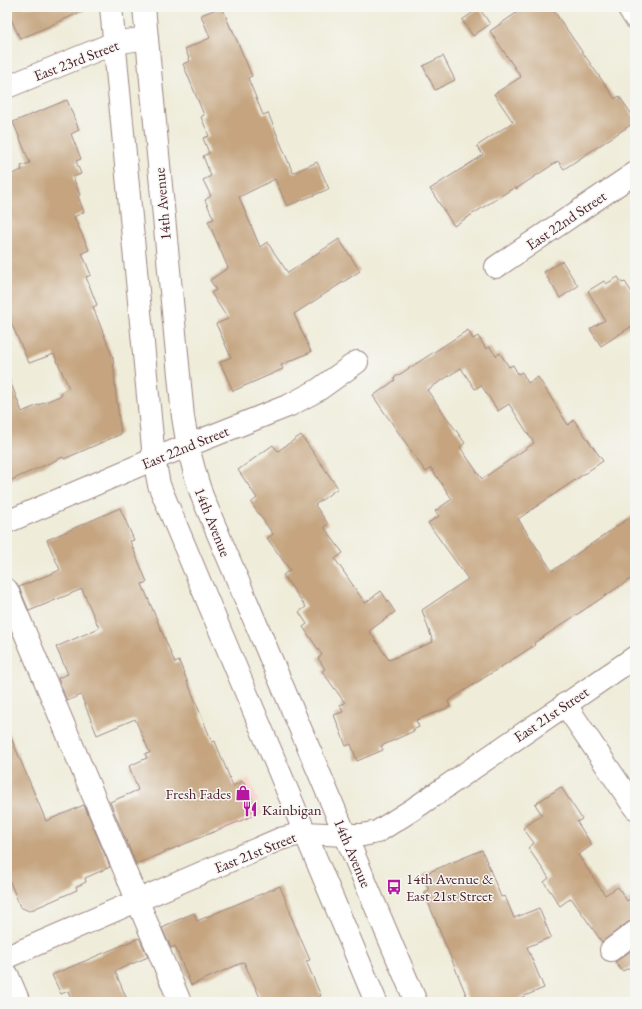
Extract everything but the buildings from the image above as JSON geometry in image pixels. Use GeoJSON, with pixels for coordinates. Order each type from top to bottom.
{"type":"FeatureCollection","features":[{"type":"Feature","properties":{"kind":"main road"},"geometry":{"type":"LineString","coordinates":[[111,7],[154,459],[159,485],[376,1002]]}},
{"type":"Feature","properties":{"kind":"main road","name":"14th Avenue"},"geometry":{"type":"LineString","coordinates":[[144,7],[183,417],[187,445],[202,496],[416,1002]]}},
{"type":"Feature","properties":{"kind":"main road"},"geometry":{"type":"LineString","coordinates":[[628,7],[635,18]]}},
{"type":"Feature","properties":{"kind":"main road","name":"East 23rd Street"},"geometry":{"type":"LineString","coordinates":[[7,87],[114,44],[147,38]]}},
{"type":"Feature","properties":{"kind":"main road","name":"East 22nd Street"},"geometry":{"type":"LineString","coordinates":[[496,267],[635,172]]}},
{"type":"Feature","properties":{"kind":"main road","name":"East 22nd Street"},"geometry":{"type":"LineString","coordinates":[[7,522],[187,445],[290,405],[318,390],[357,362]]}},
{"type":"Feature","properties":{"kind":"main road"},"geometry":{"type":"LineString","coordinates":[[7,590],[180,1002]]}},
{"type":"Feature","properties":{"kind":"main road","name":"East 21st Street"},"geometry":{"type":"LineString","coordinates":[[7,957],[280,839],[305,833],[363,835],[377,832],[635,657]]}},
{"type":"Feature","properties":{"kind":"main road"},"geometry":{"type":"LineString","coordinates":[[565,704],[635,808]]}},
{"type":"Feature","properties":{"kind":"main road"},"geometry":{"type":"LineString","coordinates":[[611,950],[635,932]]}},
{"type":"Feature","properties":{"kind":"main road"},"geometry":{"type":"LineString","coordinates":[[7,974],[19,1002]]}},
{"type":"Feature","properties":{"kind":"shaded area"},"geometry":{"type":"Polygon","coordinates":[[[249,778],[263,814],[219,833],[205,798],[249,778]]]}},
{"type":"Feature","properties":{"kind":"place","name":"Fresh Fades"},"geometry":{"type":"Point","coordinates":[243,793]}},
{"type":"Feature","properties":{"kind":"place","name":"Kainbigan"},"geometry":{"type":"Point","coordinates":[250,809]}},
{"type":"Feature","properties":{"kind":"place","name":"14th Avenue & East 21st Street"},"geometry":{"type":"Point","coordinates":[394,887]}}]}
